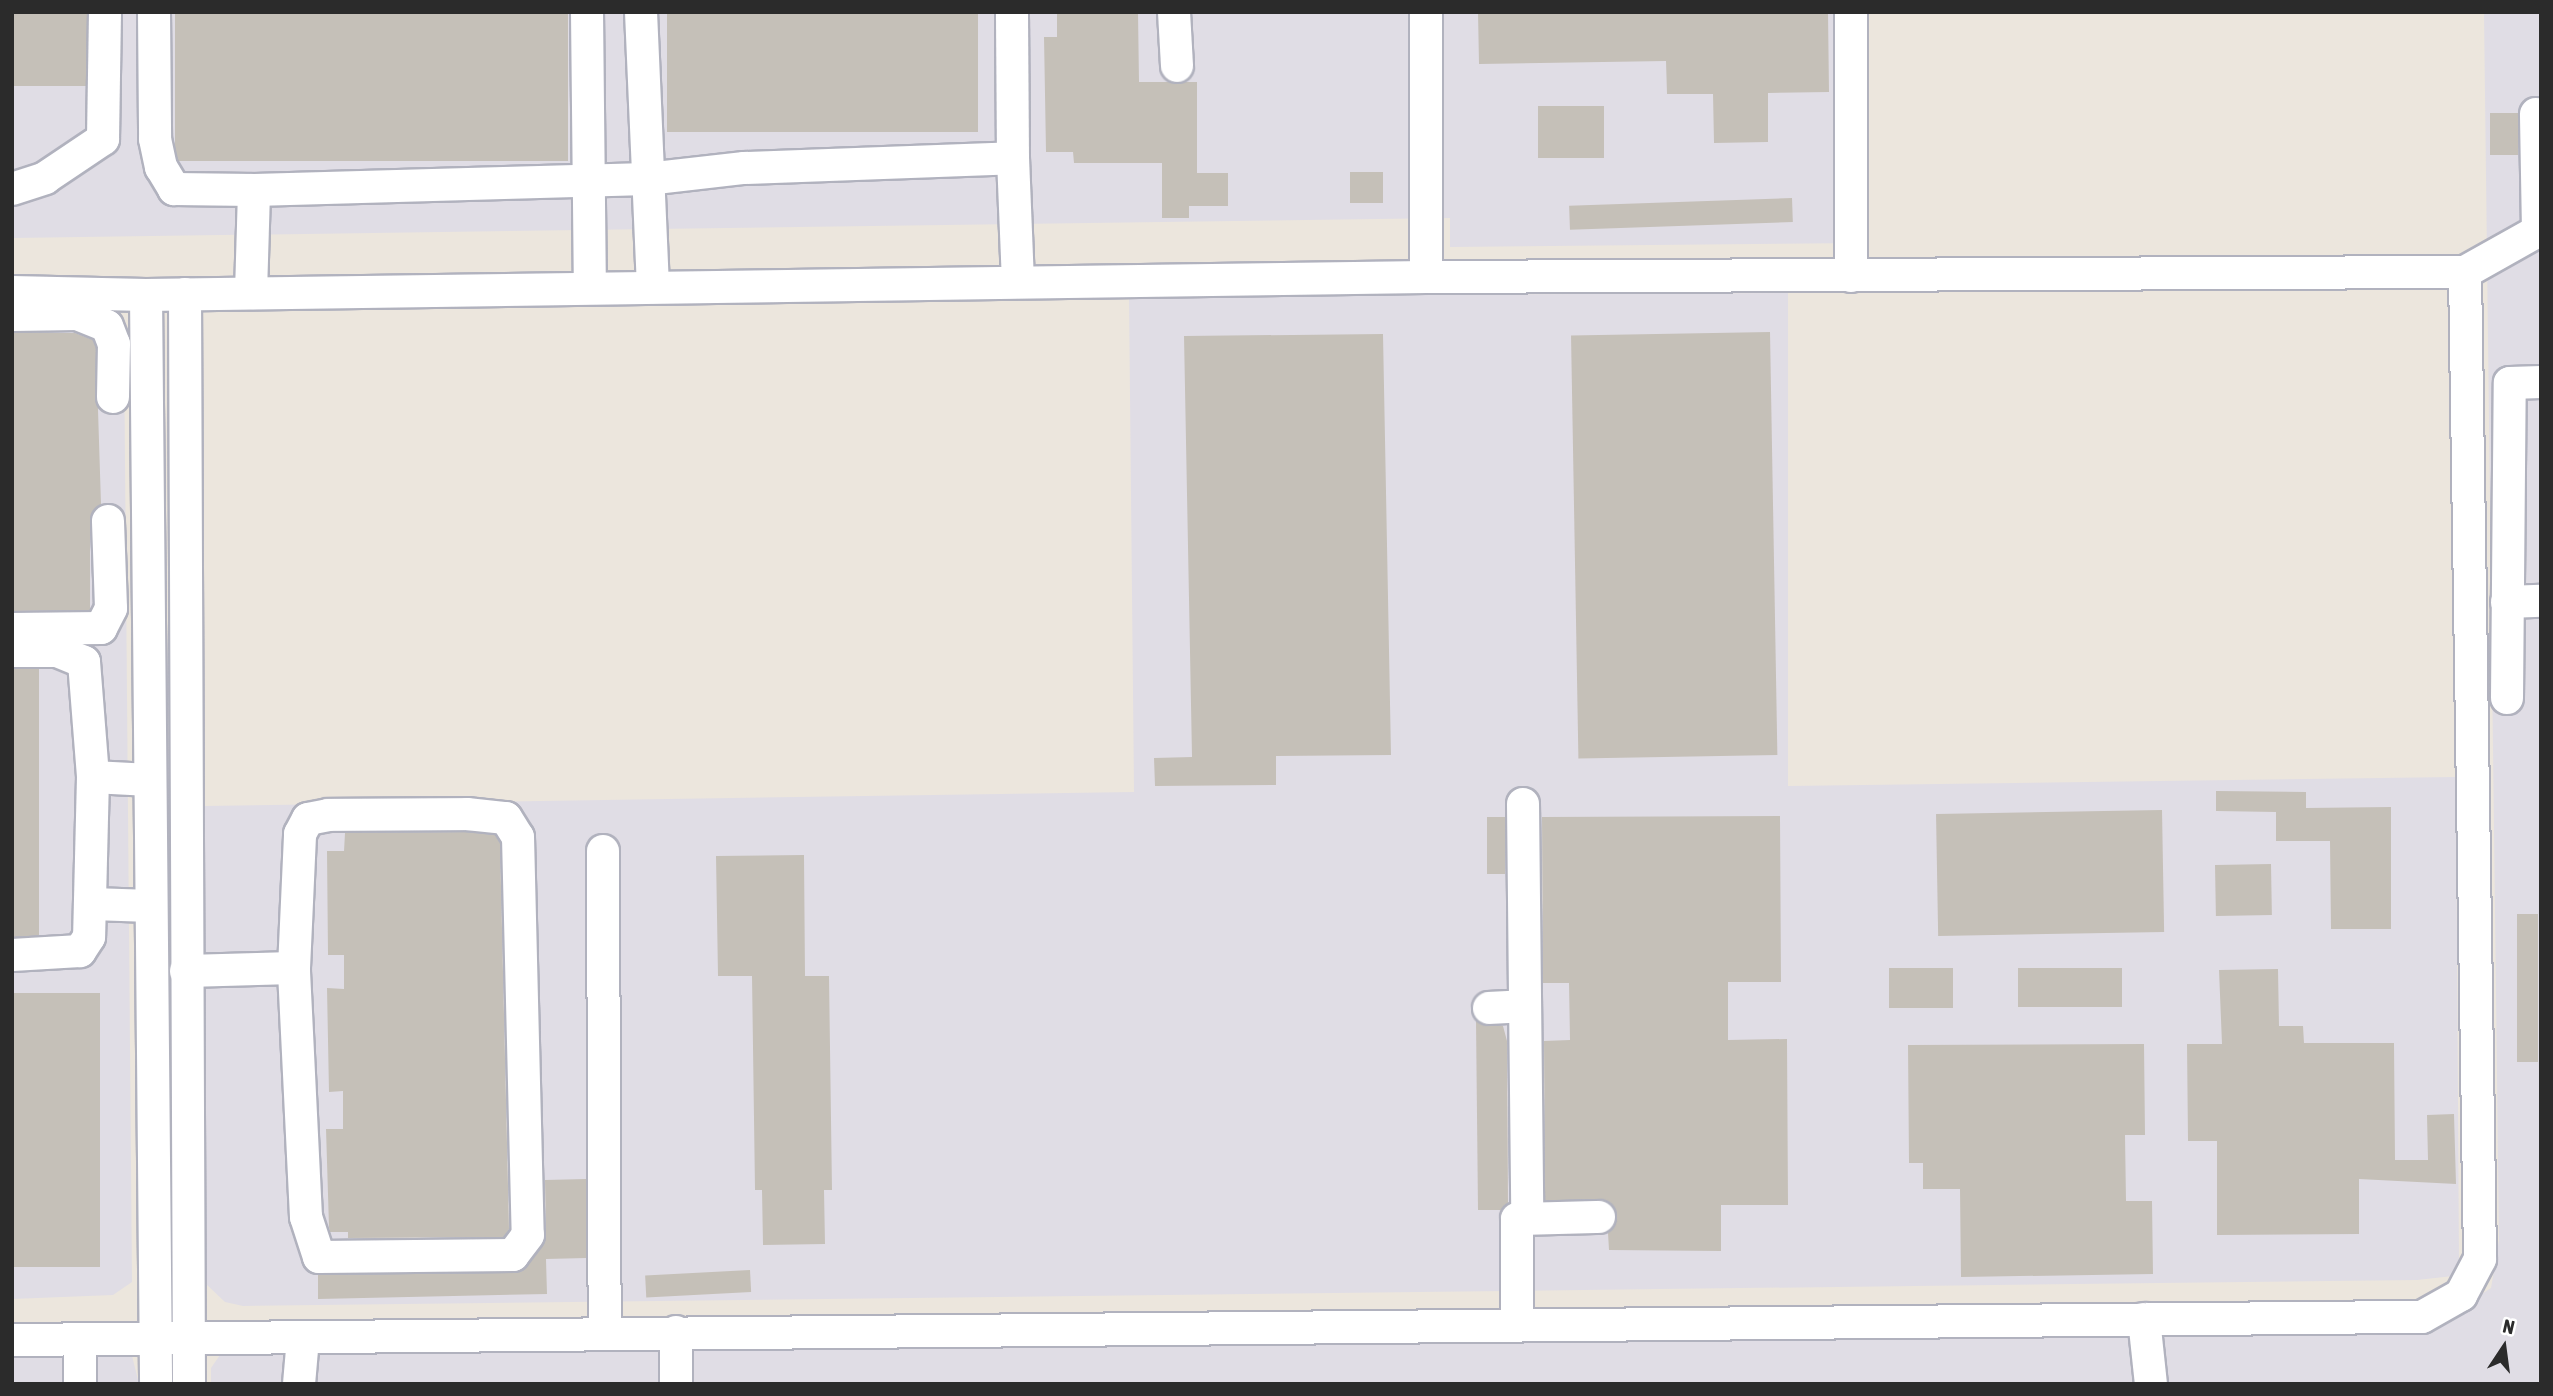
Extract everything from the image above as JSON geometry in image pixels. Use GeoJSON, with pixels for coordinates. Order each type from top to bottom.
{"type":"FeatureCollection","features":[{"type":"Feature","properties":{"kind":"street"},"geometry":{"type":"LineString","coordinates":[[12,190],[45,178],[103,139],[105,12]]}},
{"type":"Feature","properties":{"kind":"street"},"geometry":{"type":"LineString","coordinates":[[154,12],[155,139],[161,167],[174,189],[254,190],[647,178],[744,168],[1013,158]]}},
{"type":"Feature","properties":{"kind":"street"},"geometry":{"type":"LineString","coordinates":[[587,12],[590,288]]}},
{"type":"Feature","properties":{"kind":"street"},"geometry":{"type":"LineString","coordinates":[[641,12],[653,288]]}},
{"type":"Feature","properties":{"kind":"street"},"geometry":{"type":"LineString","coordinates":[[1012,12],[1013,158],[1018,282]]}},
{"type":"Feature","properties":{"kind":"street"},"geometry":{"type":"LineString","coordinates":[[1174,12],[1177,66]]}},
{"type":"Feature","properties":{"kind":"street"},"geometry":{"type":"LineString","coordinates":[[1426,12],[1426,277]]}},
{"type":"Feature","properties":{"kind":"street"},"geometry":{"type":"LineString","coordinates":[[1851,12],[1852,276]]}},
{"type":"Feature","properties":{"kind":"street"},"geometry":{"type":"LineString","coordinates":[[12,292],[146,295],[1426,277],[2465,272],[2540,231],[2536,114]]}},
{"type":"Feature","properties":{"kind":"street"},"geometry":{"type":"LineString","coordinates":[[251,293],[254,190]]}},
{"type":"Feature","properties":{"kind":"street"},"geometry":{"type":"LineString","coordinates":[[12,1340],[605,1332],[2422,1317],[2461,1295],[2480,1259],[2465,272]]}},
{"type":"Feature","properties":{"kind":"street"},"geometry":{"type":"LineString","coordinates":[[185,294],[189,1384]]}},
{"type":"Feature","properties":{"kind":"street"},"geometry":{"type":"LineString","coordinates":[[146,295],[156,1384]]}},
{"type":"Feature","properties":{"kind":"street"},"geometry":{"type":"LineString","coordinates":[[12,315],[77,314],[107,326],[114,344],[113,397]]}},
{"type":"Feature","properties":{"kind":"street"},"geometry":{"type":"LineString","coordinates":[[2507,698],[2510,383],[2541,382]]}},
{"type":"Feature","properties":{"kind":"street"},"geometry":{"type":"LineString","coordinates":[[12,629],[101,628],[111,608],[108,522]]}},
{"type":"Feature","properties":{"kind":"street"},"geometry":{"type":"LineString","coordinates":[[2507,601],[2541,601]]}},
{"type":"Feature","properties":{"kind":"street"},"geometry":{"type":"LineString","coordinates":[[12,651],[57,651],[83,662],[93,777],[92,904],[89,937],[80,951],[12,956]]}},
{"type":"Feature","properties":{"kind":"street"},"geometry":{"type":"LineString","coordinates":[[93,777],[150,780]]}},
{"type":"Feature","properties":{"kind":"street"},"geometry":{"type":"LineString","coordinates":[[1523,804],[1522,1006],[1527,1219]]}},
{"type":"Feature","properties":{"kind":"street"},"geometry":{"type":"LineString","coordinates":[[467,814],[506,818],[518,837],[528,1235],[513,1255],[319,1257],[306,1217],[294,968],[300,834],[307,819],[467,814]]}},
{"type":"Feature","properties":{"kind":"street"},"geometry":{"type":"LineString","coordinates":[[603,851],[605,1332]]}},
{"type":"Feature","properties":{"kind":"street"},"geometry":{"type":"LineString","coordinates":[[92,904],[151,906]]}},
{"type":"Feature","properties":{"kind":"street"},"geometry":{"type":"LineString","coordinates":[[186,971],[294,968]]}},
{"type":"Feature","properties":{"kind":"street"},"geometry":{"type":"LineString","coordinates":[[1489,1008],[1522,1006]]}},
{"type":"Feature","properties":{"kind":"street"},"geometry":{"type":"LineString","coordinates":[[1517,1325],[1517,1219],[1599,1217]]}},
{"type":"Feature","properties":{"kind":"street"},"geometry":{"type":"LineString","coordinates":[[2144,1319],[2151,1384]]}},
{"type":"Feature","properties":{"kind":"street"},"geometry":{"type":"LineString","coordinates":[[676,1332],[676,1384]]}},
{"type":"Feature","properties":{"kind":"street"},"geometry":{"type":"LineString","coordinates":[[299,1384],[303,1338]]}},
{"type":"Feature","properties":{"kind":"street"},"geometry":{"type":"LineString","coordinates":[[80,1340],[80,1384]]}},
{"type":"Feature","properties":{"kind":"shaded area"},"geometry":{"type":"Polygon","coordinates":[[[12,12],[1863,12],[1863,243],[1450,247],[1450,218],[12,238],[12,12]]]}},
{"type":"Feature","properties":{"kind":"shaded area"},"geometry":{"type":"Polygon","coordinates":[[[2484,12],[2541,12],[2541,1384],[211,1384],[211,1368],[220,1355],[245,1348],[2423,1333],[2491,1288],[2499,1240],[2484,12]]]}},
{"type":"Feature","properties":{"kind":"shaded area"},"geometry":{"type":"Polygon","coordinates":[[[1788,293],[1788,786],[2456,777],[2459,1262],[2453,1276],[2417,1280],[243,1306],[225,1302],[206,1284],[204,806],[1134,792],[1129,296],[1788,293]]]}},
{"type":"Feature","properties":{"kind":"shaded area"},"geometry":{"type":"Polygon","coordinates":[[[12,306],[124,347],[132,1282],[113,1295],[12,1299],[12,306]]]}},
{"type":"Feature","properties":{"kind":"shaded area"},"geometry":{"type":"Polygon","coordinates":[[[116,1349],[132,1356],[139,1384],[12,1384],[12,1350],[116,1349]]]}},
{"type":"Feature","properties":{"kind":"building"},"geometry":{"type":"Polygon","coordinates":[[[12,12],[87,12],[87,86],[12,86],[12,12]]]}},
{"type":"Feature","properties":{"kind":"building"},"geometry":{"type":"Polygon","coordinates":[[[175,12],[568,12],[568,161],[175,161],[175,12]]]}},
{"type":"Feature","properties":{"kind":"building"},"geometry":{"type":"Polygon","coordinates":[[[667,12],[978,12],[978,132],[667,132],[667,12]]]}},
{"type":"Feature","properties":{"kind":"building"},"geometry":{"type":"Polygon","coordinates":[[[1057,12],[1138,12],[1139,82],[1197,82],[1197,173],[1228,173],[1228,206],[1189,206],[1189,218],[1162,218],[1162,163],[1074,163],[1073,152],[1046,152],[1044,37],[1057,37],[1057,12]]]}},
{"type":"Feature","properties":{"kind":"building"},"geometry":{"type":"Polygon","coordinates":[[[1478,12],[1828,12],[1829,92],[1768,93],[1768,142],[1714,143],[1713,94],[1667,94],[1666,61],[1479,64],[1478,12]]]}},
{"type":"Feature","properties":{"kind":"building"},"geometry":{"type":"Polygon","coordinates":[[[1538,106],[1604,106],[1604,158],[1538,158],[1538,106]]]}},
{"type":"Feature","properties":{"kind":"building"},"geometry":{"type":"Polygon","coordinates":[[[2490,113],[2518,113],[2518,155],[2490,155],[2490,113]]]}},
{"type":"Feature","properties":{"kind":"building"},"geometry":{"type":"Polygon","coordinates":[[[1350,172],[1383,172],[1383,203],[1350,203],[1350,172]]]}},
{"type":"Feature","properties":{"kind":"building"},"geometry":{"type":"Polygon","coordinates":[[[1792,198],[1793,222],[1570,230],[1569,206],[1792,198]]]}},
{"type":"Feature","properties":{"kind":"building"},"geometry":{"type":"Polygon","coordinates":[[[1770,332],[1777,755],[1578,758],[1571,335],[1770,332]]]}},
{"type":"Feature","properties":{"kind":"building"},"geometry":{"type":"Polygon","coordinates":[[[12,333],[75,333],[93,340],[96,347],[101,504],[90,521],[90,610],[12,611],[12,333]]]}},
{"type":"Feature","properties":{"kind":"building"},"geometry":{"type":"Polygon","coordinates":[[[1383,334],[1391,755],[1276,756],[1276,785],[1155,786],[1154,758],[1192,757],[1184,336],[1383,334]]]}},
{"type":"Feature","properties":{"kind":"building"},"geometry":{"type":"Polygon","coordinates":[[[12,669],[39,669],[39,937],[12,937],[12,669]]]}},
{"type":"Feature","properties":{"kind":"building"},"geometry":{"type":"Polygon","coordinates":[[[2216,791],[2306,792],[2306,808],[2391,807],[2391,929],[2331,929],[2330,841],[2276,841],[2276,812],[2216,811],[2216,791]]]}},
{"type":"Feature","properties":{"kind":"building"},"geometry":{"type":"Polygon","coordinates":[[[2162,810],[2164,932],[1938,936],[1936,814],[2162,810]]]}},
{"type":"Feature","properties":{"kind":"building"},"geometry":{"type":"Polygon","coordinates":[[[1780,816],[1781,982],[1728,982],[1728,1040],[1787,1039],[1788,1205],[1721,1205],[1721,1251],[1609,1250],[1608,1233],[1617,1217],[1608,1201],[1545,1200],[1544,1041],[1570,1040],[1569,983],[1543,983],[1542,817],[1780,816]]]}},
{"type":"Feature","properties":{"kind":"building"},"geometry":{"type":"Polygon","coordinates":[[[1487,817],[1505,817],[1505,874],[1487,874],[1487,817]]]}},
{"type":"Feature","properties":{"kind":"building"},"geometry":{"type":"Polygon","coordinates":[[[466,832],[495,835],[500,843],[509,1229],[504,1237],[348,1238],[348,1232],[330,1232],[329,1227],[326,1129],[343,1129],[343,1091],[329,1092],[327,988],[344,989],[344,955],[328,955],[327,851],[344,851],[345,833],[466,832]]]}},
{"type":"Feature","properties":{"kind":"building"},"geometry":{"type":"Polygon","coordinates":[[[804,855],[805,976],[829,976],[832,1190],[824,1190],[825,1244],[763,1245],[762,1190],[755,1190],[752,976],[718,976],[716,856],[804,855]]]}},
{"type":"Feature","properties":{"kind":"building"},"geometry":{"type":"Polygon","coordinates":[[[2271,864],[2272,915],[2216,916],[2215,865],[2271,864]]]}},
{"type":"Feature","properties":{"kind":"building"},"geometry":{"type":"Polygon","coordinates":[[[2517,914],[2538,914],[2538,1062],[2517,1062],[2517,914]]]}},
{"type":"Feature","properties":{"kind":"building"},"geometry":{"type":"Polygon","coordinates":[[[1889,968],[1953,968],[1953,1008],[1889,1008],[1889,968]]]}},
{"type":"Feature","properties":{"kind":"building"},"geometry":{"type":"Polygon","coordinates":[[[2018,968],[2122,968],[2122,1007],[2018,1007],[2018,968]]]}},
{"type":"Feature","properties":{"kind":"building"},"geometry":{"type":"Polygon","coordinates":[[[2278,969],[2279,1026],[2303,1026],[2304,1043],[2394,1043],[2395,1160],[2428,1160],[2427,1115],[2454,1114],[2456,1184],[2359,1179],[2359,1234],[2217,1235],[2217,1141],[2188,1141],[2187,1044],[2222,1044],[2219,970],[2278,969]]]}},
{"type":"Feature","properties":{"kind":"building"},"geometry":{"type":"Polygon","coordinates":[[[12,993],[100,993],[100,1267],[12,1267],[12,993]]]}},
{"type":"Feature","properties":{"kind":"building"},"geometry":{"type":"Polygon","coordinates":[[[1476,1020],[1503,1026],[1507,1041],[1508,1203],[1501,1210],[1478,1210],[1476,1020]]]}},
{"type":"Feature","properties":{"kind":"building"},"geometry":{"type":"Polygon","coordinates":[[[2144,1044],[2145,1135],[2125,1135],[2126,1201],[2152,1201],[2153,1274],[1961,1277],[1960,1189],[1923,1189],[1923,1163],[1909,1163],[1908,1045],[2144,1044]]]}},
{"type":"Feature","properties":{"kind":"building"},"geometry":{"type":"Polygon","coordinates":[[[586,1179],[586,1258],[546,1259],[547,1294],[318,1299],[318,1275],[521,1272],[546,1235],[545,1180],[586,1179]]]}},
{"type":"Feature","properties":{"kind":"building"},"geometry":{"type":"Polygon","coordinates":[[[750,1270],[751,1292],[646,1297],[645,1275],[750,1270]]]}}]}
